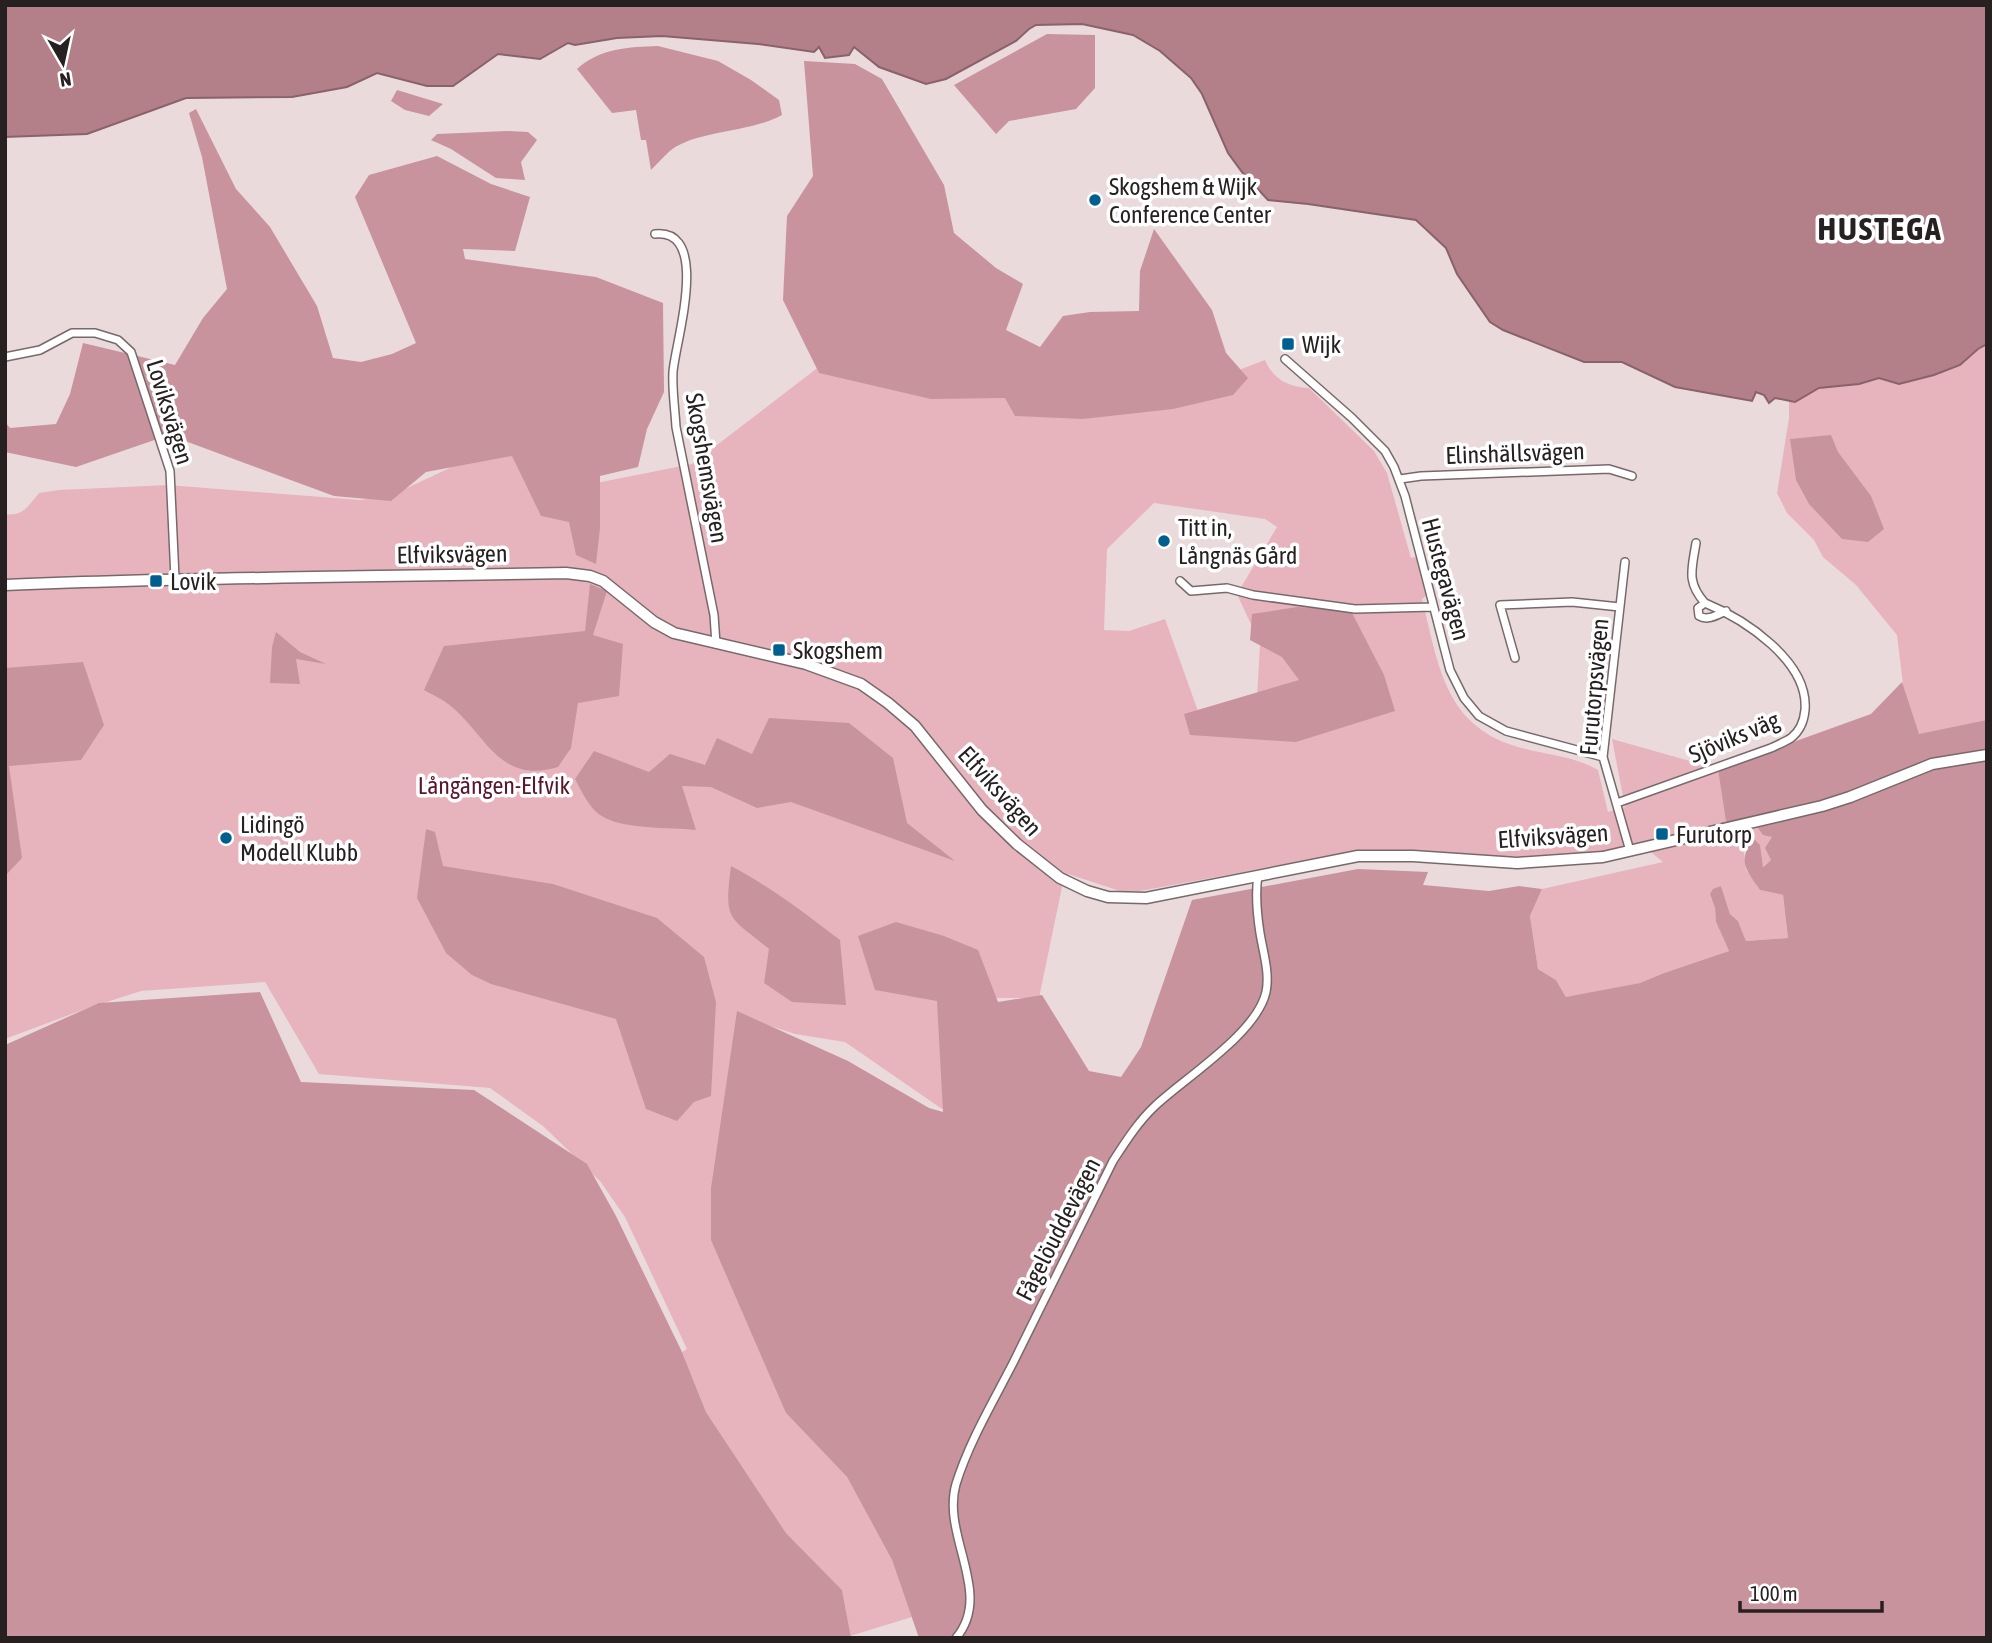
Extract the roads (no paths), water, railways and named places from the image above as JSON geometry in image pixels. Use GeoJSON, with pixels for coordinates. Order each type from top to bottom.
{"type":"FeatureCollection","features":[{"type":"Feature","properties":{"kind":"street","name":"Skogshemsvägen"},"geometry":{"type":"LineString","coordinates":[[654,234],[668,235],[676,241],[686,260],[684,304],[673,373],[674,402],[714,615],[716,644]]}},
{"type":"Feature","properties":{"kind":"street","name":"Loviksvägen"},"geometry":{"type":"LineString","coordinates":[[5,357],[40,350],[72,332],[95,333],[125,344],[131,352],[170,471],[175,578]]}},
{"type":"Feature","properties":{"kind":"street","name":"Hustegavägen"},"geometry":{"type":"LineString","coordinates":[[1284,359],[1352,418],[1385,452],[1399,479],[1450,670],[1464,698],[1479,716],[1506,731],[1603,757]]}},
{"type":"Feature","properties":{"kind":"street","name":"Elinshällsvägen"},"geometry":{"type":"LineString","coordinates":[[1399,479],[1421,475],[1609,469],[1632,476]]}},
{"type":"Feature","properties":{"kind":"street"},"geometry":{"type":"LineString","coordinates":[[1696,543],[1692,584],[1706,603],[1698,608],[1699,617],[1712,618],[1726,611]]}},
{"type":"Feature","properties":{"kind":"street","name":"Furutorpsvägen"},"geometry":{"type":"LineString","coordinates":[[1625,562],[1603,757],[1630,851]]}},
{"type":"Feature","properties":{"kind":"street","name":"Elfviksvägen"},"geometry":{"type":"LineString","coordinates":[[5,585],[175,578],[578,574],[603,581],[664,628],[716,644],[826,670],[861,684],[901,713],[924,736],[993,822],[1038,862],[1071,885],[1098,895],[1133,899],[1179,893],[1358,856],[1404,855],[1539,862],[1603,857],[1822,806],[1932,764],[1987,755]]}},
{"type":"Feature","properties":{"kind":"street"},"geometry":{"type":"LineString","coordinates":[[1180,581],[1191,592],[1227,588],[1253,595],[1355,609],[1433,607]]}},
{"type":"Feature","properties":{"kind":"street","name":"Furutorpsvägen"},"geometry":{"type":"LineString","coordinates":[[1515,658],[1500,605],[1561,602],[1620,607]]}},
{"type":"Feature","properties":{"kind":"street","name":"Sjöviks väg"},"geometry":{"type":"LineString","coordinates":[[1617,803],[1771,748],[1791,738],[1802,725],[1804,696],[1800,682],[1788,663],[1775,648],[1745,623],[1706,603]]}},
{"type":"Feature","properties":{"kind":"street","name":"Fågelöuddevägen"},"geometry":{"type":"LineString","coordinates":[[956,1638],[966,1623],[971,1602],[952,1509],[956,1484],[983,1422],[1113,1161],[1132,1130],[1153,1108],[1231,1042],[1249,1024],[1263,1002],[1267,983],[1255,898],[1258,875]]}},
{"type":"Feature","properties":{"kind":"place","name":"Skogshem & Wijk Conference Center"},"geometry":{"type":"Point","coordinates":[1095,200]}},
{"type":"Feature","properties":{"kind":"place","name":"Wijk"},"geometry":{"type":"Point","coordinates":[1288,344]}},
{"type":"Feature","properties":{"kind":"place","name":"Titt in, Långnäs Gård"},"geometry":{"type":"Point","coordinates":[1164,541]}},
{"type":"Feature","properties":{"kind":"place","name":"Lovik"},"geometry":{"type":"Point","coordinates":[156,581]}},
{"type":"Feature","properties":{"kind":"place","name":"Skogshem"},"geometry":{"type":"Point","coordinates":[779,650]}},
{"type":"Feature","properties":{"kind":"place","name":"Furutorp"},"geometry":{"type":"Point","coordinates":[1662,834]}},
{"type":"Feature","properties":{"kind":"place","name":"Lidingö Modell Klubb"},"geometry":{"type":"Point","coordinates":[226,838]}},
{"type":"Feature","properties":{"kind":"district","name":"HUSTEGA"},"geometry":{"type":"Point","coordinates":[1880,228]}},
{"type":"Feature","properties":{"kind":"park label","name":"Långängen-Elfvik"},"geometry":{"type":"Point","coordinates":[494,785]}}]}
